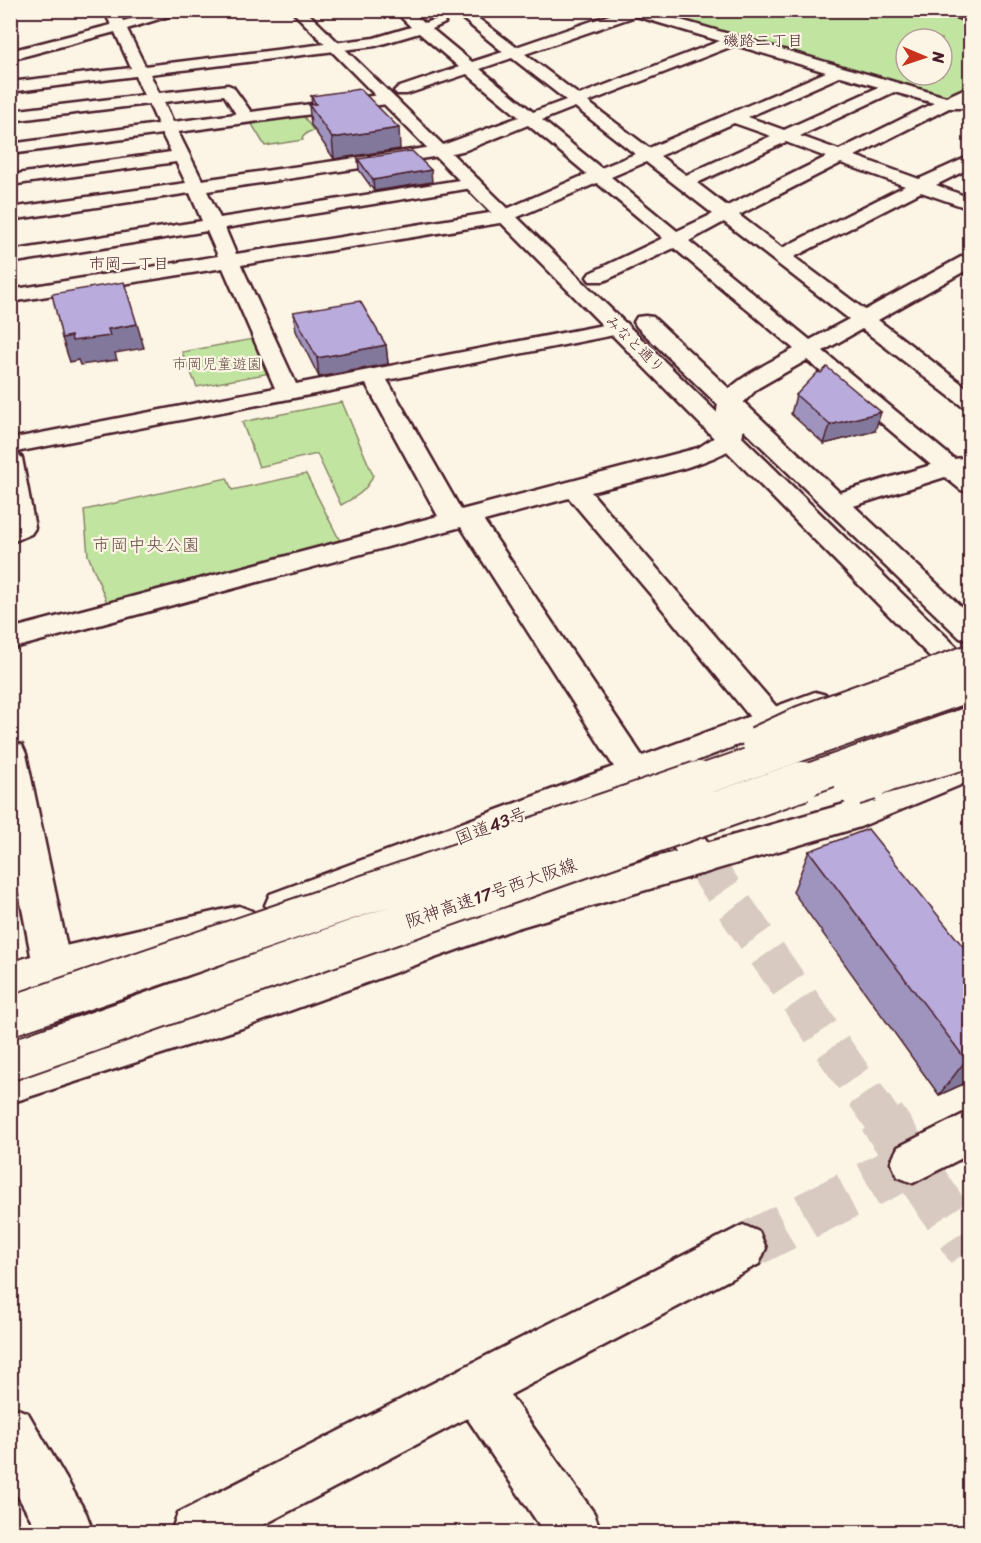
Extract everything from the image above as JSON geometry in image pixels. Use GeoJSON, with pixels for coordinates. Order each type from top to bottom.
{"type":"FeatureCollection","features":[{"type":"Feature","properties":{"kind":"main road"},"geometry":{"type":"LineString","coordinates":[[111,10],[231,261],[288,391]]}},
{"type":"Feature","properties":{"kind":"main road"},"geometry":{"type":"LineString","coordinates":[[10,56],[182,10]]}},
{"type":"Feature","properties":{"kind":"main road","name":"みなと通り"},"geometry":{"type":"LineString","coordinates":[[297,10],[334,48],[395,95],[450,148],[515,212],[619,328],[730,438],[965,662]]}},
{"type":"Feature","properties":{"kind":"main road","name":"みなと通り"},"geometry":{"type":"LineString","coordinates":[[318,10],[354,45],[395,95]]}},
{"type":"Feature","properties":{"kind":"main road"},"geometry":{"type":"LineString","coordinates":[[400,10],[810,351],[960,464],[970,485]]}},
{"type":"Feature","properties":{"kind":"main road"},"geometry":{"type":"LineString","coordinates":[[940,10],[965,16]]}},
{"type":"Feature","properties":{"kind":"main road"},"geometry":{"type":"LineString","coordinates":[[10,149],[395,95],[632,11],[970,109]]}},
{"type":"Feature","properties":{"kind":"main road"},"geometry":{"type":"LineString","coordinates":[[10,87],[375,42],[467,12],[575,101],[970,401]]}},
{"type":"Feature","properties":{"kind":"main road"},"geometry":{"type":"LineString","coordinates":[[10,214],[197,188],[450,148],[732,41]]}},
{"type":"Feature","properties":{"kind":"main road"},"geometry":{"type":"LineString","coordinates":[[56,44],[67,80]]}},
{"type":"Feature","properties":{"kind":"main road"},"geometry":{"type":"LineString","coordinates":[[10,296],[515,212],[838,72]]}},
{"type":"Feature","properties":{"kind":"main road"},"geometry":{"type":"LineString","coordinates":[[10,116],[232,79]]}},
{"type":"Feature","properties":{"kind":"main road"},"geometry":{"type":"LineString","coordinates":[[684,183],[892,87]]}},
{"type":"Feature","properties":{"kind":"main road"},"geometry":{"type":"LineString","coordinates":[[151,93],[228,90],[246,117]]}},
{"type":"Feature","properties":{"kind":"main road"},"geometry":{"type":"LineString","coordinates":[[597,277],[970,91]]}},
{"type":"Feature","properties":{"kind":"main road"},"geometry":{"type":"LineString","coordinates":[[733,117],[970,204]]}},
{"type":"Feature","properties":{"kind":"main road"},"geometry":{"type":"LineString","coordinates":[[226,120],[235,135]]}},
{"type":"Feature","properties":{"kind":"main road"},"geometry":{"type":"LineString","coordinates":[[10,180],[181,156]]}},
{"type":"Feature","properties":{"kind":"main road"},"geometry":{"type":"LineString","coordinates":[[780,256],[970,161]]}},
{"type":"Feature","properties":{"kind":"main road"},"geometry":{"type":"LineString","coordinates":[[10,257],[214,225],[475,173]]}},
{"type":"Feature","properties":{"kind":"main road","name":"みなと通り"},"geometry":{"type":"LineString","coordinates":[[510,194],[515,212]]}},
{"type":"Feature","properties":{"kind":"main road","name":"みなと通り"},"geometry":{"type":"LineString","coordinates":[[515,212],[539,222]]}},
{"type":"Feature","properties":{"kind":"main road","name":"みなと通り"},"geometry":{"type":"LineString","coordinates":[[580,261],[613,292]]}},
{"type":"Feature","properties":{"kind":"main road"},"geometry":{"type":"LineString","coordinates":[[10,639],[707,453],[730,438],[730,403],[750,384],[961,265],[970,283]]}},
{"type":"Feature","properties":{"kind":"main road","name":"みなと通り"},"geometry":{"type":"LineString","coordinates":[[631,309],[970,631]]}},
{"type":"Feature","properties":{"kind":"main road"},"geometry":{"type":"LineString","coordinates":[[10,446],[619,328]]}},
{"type":"Feature","properties":{"kind":"main road"},"geometry":{"type":"LineString","coordinates":[[373,375],[461,519],[634,772],[702,860]]}},
{"type":"Feature","properties":{"kind":"main road"},"geometry":{"type":"LineString","coordinates":[[10,458],[22,528],[10,535]]}},
{"type":"Feature","properties":{"kind":"main road"},"geometry":{"type":"LineString","coordinates":[[835,503],[960,464]]}},
{"type":"Feature","properties":{"kind":"main road"},"geometry":{"type":"LineString","coordinates":[[574,488],[662,588],[769,719]]}},
{"type":"Feature","properties":{"kind":"main road"},"geometry":{"type":"LineString","coordinates":[[606,814],[802,721],[965,662]]}},
{"type":"Feature","properties":{"kind":"main road","name":"国道43号"},"geometry":{"type":"LineString","coordinates":[[10,998],[53,975],[239,922],[769,719],[965,662]]}},
{"type":"Feature","properties":{"kind":"main road"},"geometry":{"type":"LineString","coordinates":[[10,1016],[606,814],[970,686]]}},
{"type":"Feature","properties":{"kind":"main road","name":"阪神高速17号西大阪線"},"geometry":{"type":"LineString","coordinates":[[10,1061],[970,722]]}},
{"type":"Feature","properties":{"kind":"main road"},"geometry":{"type":"LineString","coordinates":[[564,867],[663,843],[970,752]]}},
{"type":"Feature","properties":{"kind":"main road"},"geometry":{"type":"LineString","coordinates":[[10,754],[53,975],[10,980]]}},
{"type":"Feature","properties":{"kind":"main road"},"geometry":{"type":"LineString","coordinates":[[10,1084],[248,1008],[515,914],[702,860],[858,830],[970,768]]}},
{"type":"Feature","properties":{"kind":"main road"},"geometry":{"type":"LineString","coordinates":[[10,1105],[248,1008]]}},
{"type":"Feature","properties":{"kind":"main road"},"geometry":{"type":"LineString","coordinates":[[912,1162],[970,1132]]}},
{"type":"Feature","properties":{"kind":"main road"},"geometry":{"type":"LineString","coordinates":[[197,1533],[743,1248]]}},
{"type":"Feature","properties":{"kind":"main road"},"geometry":{"type":"LineString","coordinates":[[475,1388],[575,1533]]}},
{"type":"Feature","properties":{"kind":"main road"},"geometry":{"type":"LineString","coordinates":[[10,1431],[67,1533]]}},
{"type":"Feature","properties":{"kind":"green space"},"geometry":{"type":"Polygon","coordinates":[[[646,11],[927,11],[957,18],[970,25],[970,85],[950,96],[913,87],[954,87],[954,27],[894,27],[894,82],[646,11]]]}},
{"type":"Feature","properties":{"kind":"green space"},"geometry":{"type":"Polygon","coordinates":[[[302,114],[314,131],[308,132],[302,138],[303,140],[265,146],[250,121],[302,114]]]}},
{"type":"Feature","properties":{"kind":"green space","name":"市岡児童遊園"},"geometry":{"type":"Polygon","coordinates":[[[253,339],[270,373],[197,387],[182,352],[253,339]]]}},
{"type":"Feature","properties":{"kind":"green space"},"geometry":{"type":"Polygon","coordinates":[[[342,402],[373,475],[368,485],[360,493],[341,505],[317,454],[259,467],[242,422],[342,402]]]}},
{"type":"Feature","properties":{"kind":"green space","name":"市岡中央公園"},"geometry":{"type":"Polygon","coordinates":[[[306,474],[341,543],[108,605],[88,555],[84,510],[227,478],[232,490],[306,474]]]}},
{"type":"Feature","properties":{"kind":"building"},"geometry":{"type":"Polygon","coordinates":[[[360,89],[399,128],[332,138],[309,105],[316,104],[311,96],[360,89]]]}},
{"type":"Feature","properties":{"kind":"building"},"geometry":{"type":"Polygon","coordinates":[[[412,151],[431,170],[373,180],[358,159],[412,151]]]}},
{"type":"Feature","properties":{"kind":"building"},"geometry":{"type":"Polygon","coordinates":[[[124,282],[137,324],[108,329],[110,336],[72,341],[71,336],[62,338],[52,294],[124,282]]]}},
{"type":"Feature","properties":{"kind":"building"},"geometry":{"type":"Polygon","coordinates":[[[360,301],[386,345],[317,358],[293,312],[360,301]]]}},
{"type":"Feature","properties":{"kind":"building"},"geometry":{"type":"Polygon","coordinates":[[[827,367],[881,412],[830,425],[796,395],[818,372],[821,373],[827,367]]]}},
{"type":"Feature","properties":{"kind":"building"},"geometry":{"type":"Polygon","coordinates":[[[868,829],[970,955],[970,1058],[966,1060],[809,851],[868,829]]]}},
{"type":"Feature","properties":{"kind":"tunnel"},"geometry":{"type":"LineString","coordinates":[[702,860],[883,1120]]}},
{"type":"Feature","properties":{"kind":"tunnel"},"geometry":{"type":"LineString","coordinates":[[882,1118],[912,1163]]}},
{"type":"Feature","properties":{"kind":"tunnel"},"geometry":{"type":"LineString","coordinates":[[743,1248],[912,1163]]}},
{"type":"Feature","properties":{"kind":"tunnel"},"geometry":{"type":"LineString","coordinates":[[912,1163],[970,1250]]}},
{"type":"Feature","properties":{"kind":"district","name":"磯路二丁目"},"geometry":{"type":"Point","coordinates":[763,40]}},
{"type":"Feature","properties":{"kind":"district","name":"市岡一丁目"},"geometry":{"type":"Point","coordinates":[129,263]}}]}
